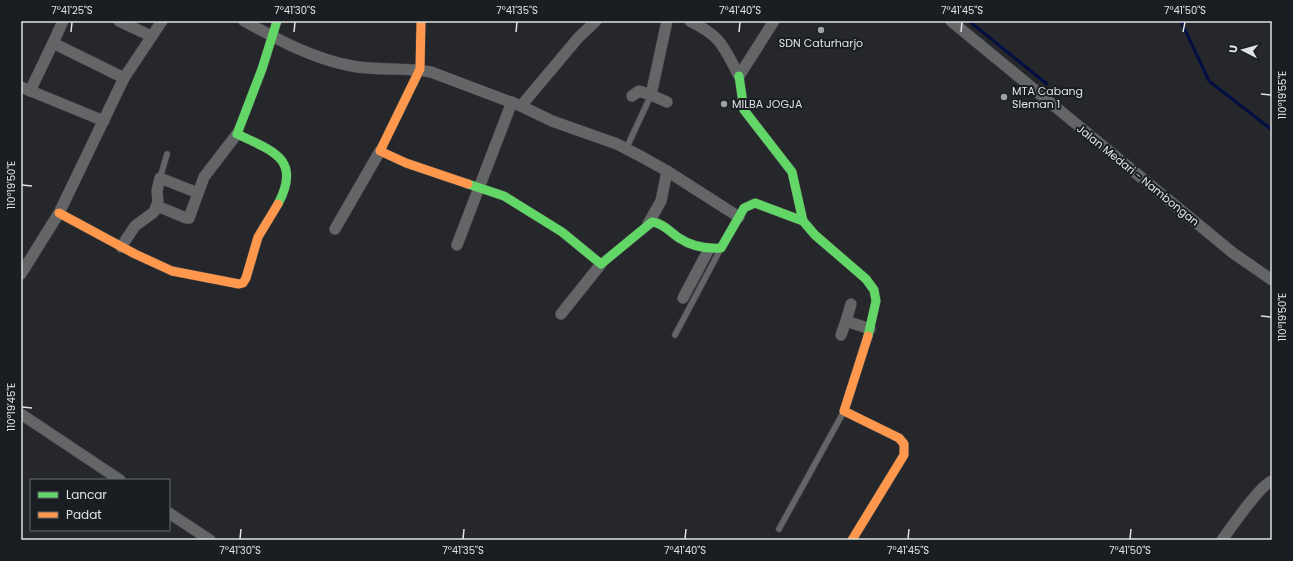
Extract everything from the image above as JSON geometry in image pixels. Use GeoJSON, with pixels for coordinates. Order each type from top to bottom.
{"type":"FeatureCollection","features":[{"type":"Feature","properties":{"kind":"street"},"geometry":{"type":"LineString","coordinates":[[63,21],[53,43],[26,89],[104,121]]}},
{"type":"Feature","properties":{"kind":"street"},"geometry":{"type":"LineString","coordinates":[[119,21],[151,36]]}},
{"type":"Feature","properties":{"kind":"street"},"geometry":{"type":"LineString","coordinates":[[21,274],[59,213],[124,78],[162,21]]}},
{"type":"Feature","properties":{"kind":"street"},"geometry":{"type":"LineString","coordinates":[[244,21],[273,37],[320,58],[352,66],[386,70],[420,69],[517,104],[552,121],[626,149],[667,171],[739,217]]}},
{"type":"Feature","properties":{"kind":"street"},"geometry":{"type":"LineString","coordinates":[[157,206],[189,218],[204,176],[237,134],[273,37],[277,21]]}},
{"type":"Feature","properties":{"kind":"street"},"geometry":{"type":"LineString","coordinates":[[335,229],[380,151],[420,69],[421,21]]}},
{"type":"Feature","properties":{"kind":"street"},"geometry":{"type":"LineString","coordinates":[[457,244],[478,188],[517,104],[578,38],[596,21]]}},
{"type":"Feature","properties":{"kind":"street"},"geometry":{"type":"LineString","coordinates":[[651,95],[667,21]]}},
{"type":"Feature","properties":{"kind":"street"},"geometry":{"type":"LineString","coordinates":[[690,21],[714,34],[721,42],[739,76],[744,110],[786,162],[792,172],[803,221],[815,235],[866,279],[874,290],[876,301],[870,329],[844,411],[899,438],[905,448],[904,455],[852,540]]}},
{"type":"Feature","properties":{"kind":"street"},"geometry":{"type":"LineString","coordinates":[[739,76],[774,21]]}},
{"type":"Feature","properties":{"kind":"street","name":"Jalan Medari - Nambongan"},"geometry":{"type":"LineString","coordinates":[[951,21],[1227,248],[1272,280]]}},
{"type":"Feature","properties":{"kind":"street"},"geometry":{"type":"LineString","coordinates":[[53,43],[124,78]]}},
{"type":"Feature","properties":{"kind":"street"},"geometry":{"type":"LineString","coordinates":[[632,96],[639,91],[667,102]]}},
{"type":"Feature","properties":{"kind":"street"},"geometry":{"type":"LineString","coordinates":[[59,213],[121,247],[172,271],[222,282],[238,284],[243,283],[255,244],[279,201],[289,175],[287,166],[276,156],[237,134]]}},
{"type":"Feature","properties":{"kind":"street"},"geometry":{"type":"LineString","coordinates":[[380,151],[406,163],[504,196],[529,210],[562,232],[601,264]]}},
{"type":"Feature","properties":{"kind":"street"},"geometry":{"type":"LineString","coordinates":[[561,314],[601,264],[648,224],[661,201],[667,171]]}},
{"type":"Feature","properties":{"kind":"street"},"geometry":{"type":"LineString","coordinates":[[121,247],[135,226],[152,215],[157,206],[157,191],[160,178],[198,193]]}},
{"type":"Feature","properties":{"kind":"street"},"geometry":{"type":"LineString","coordinates":[[648,224],[656,222],[661,224],[688,243],[709,249],[721,248],[744,208],[755,203],[803,221]]}},
{"type":"Feature","properties":{"kind":"street"},"geometry":{"type":"LineString","coordinates":[[683,298],[709,249]]}},
{"type":"Feature","properties":{"kind":"street"},"geometry":{"type":"LineString","coordinates":[[841,335],[851,304]]}},
{"type":"Feature","properties":{"kind":"street"},"geometry":{"type":"LineString","coordinates":[[846,322],[870,329]]}},
{"type":"Feature","properties":{"kind":"street"},"geometry":{"type":"LineString","coordinates":[[21,414],[118,479]]}},
{"type":"Feature","properties":{"kind":"street"},"geometry":{"type":"LineString","coordinates":[[1222,540],[1256,495],[1266,484],[1272,481]]}},
{"type":"Feature","properties":{"kind":"street"},"geometry":{"type":"LineString","coordinates":[[170,514],[210,540]]}},
{"type":"Feature","properties":{"kind":"lane"},"geometry":{"type":"LineString","coordinates":[[626,149],[651,95]]}},
{"type":"Feature","properties":{"kind":"lane"},"geometry":{"type":"LineString","coordinates":[[160,178],[167,154]]}},
{"type":"Feature","properties":{"kind":"lane"},"geometry":{"type":"LineString","coordinates":[[675,335],[721,248]]}},
{"type":"Feature","properties":{"kind":"lane"},"geometry":{"type":"LineString","coordinates":[[779,529],[844,411]]}},
{"type":"Feature","properties":{"kind":"waterway"},"geometry":{"type":"LineString","coordinates":[[969,21],[1047,84]]}},
{"type":"Feature","properties":{"kind":"waterway"},"geometry":{"type":"LineString","coordinates":[[1181,21],[1209,81],[1272,130]]}},
{"type":"Feature","properties":{"kind":"traffic: fast"},"geometry":{"type":"LineString","coordinates":[[277,21],[262,69],[237,134],[262,146],[280,158],[285,167],[287,176],[285,189],[278,204]]}},
{"type":"Feature","properties":{"kind":"traffic: fast"},"geometry":{"type":"LineString","coordinates":[[739,76],[744,110],[792,172],[803,221],[815,235],[866,279],[874,290],[876,301],[868,336]]}},
{"type":"Feature","properties":{"kind":"traffic: fast"},"geometry":{"type":"LineString","coordinates":[[468,184],[504,196],[562,232],[601,264],[652,222],[663,226],[679,238],[689,243],[704,247],[721,248],[744,208],[755,203],[803,221]]}},
{"type":"Feature","properties":{"kind":"traffic: slow"},"geometry":{"type":"LineString","coordinates":[[421,21],[420,69],[380,151],[406,163],[468,184]]}},
{"type":"Feature","properties":{"kind":"traffic: slow"},"geometry":{"type":"LineString","coordinates":[[59,213],[135,254],[172,271],[239,284],[243,283],[246,278],[258,237],[278,204]]}},
{"type":"Feature","properties":{"kind":"traffic: slow"},"geometry":{"type":"LineString","coordinates":[[852,540],[904,455],[904,444],[899,438],[844,411],[868,336]]}},
{"type":"Feature","properties":{"kind":"place","name":"SDN Caturharjo"},"geometry":{"type":"Point","coordinates":[821,30]}},
{"type":"Feature","properties":{"kind":"place","name":"MTA Cabang Sleman 1"},"geometry":{"type":"Point","coordinates":[1004,97]}},
{"type":"Feature","properties":{"kind":"place","name":"MILBA JOGJA"},"geometry":{"type":"Point","coordinates":[724,104]}}]}
